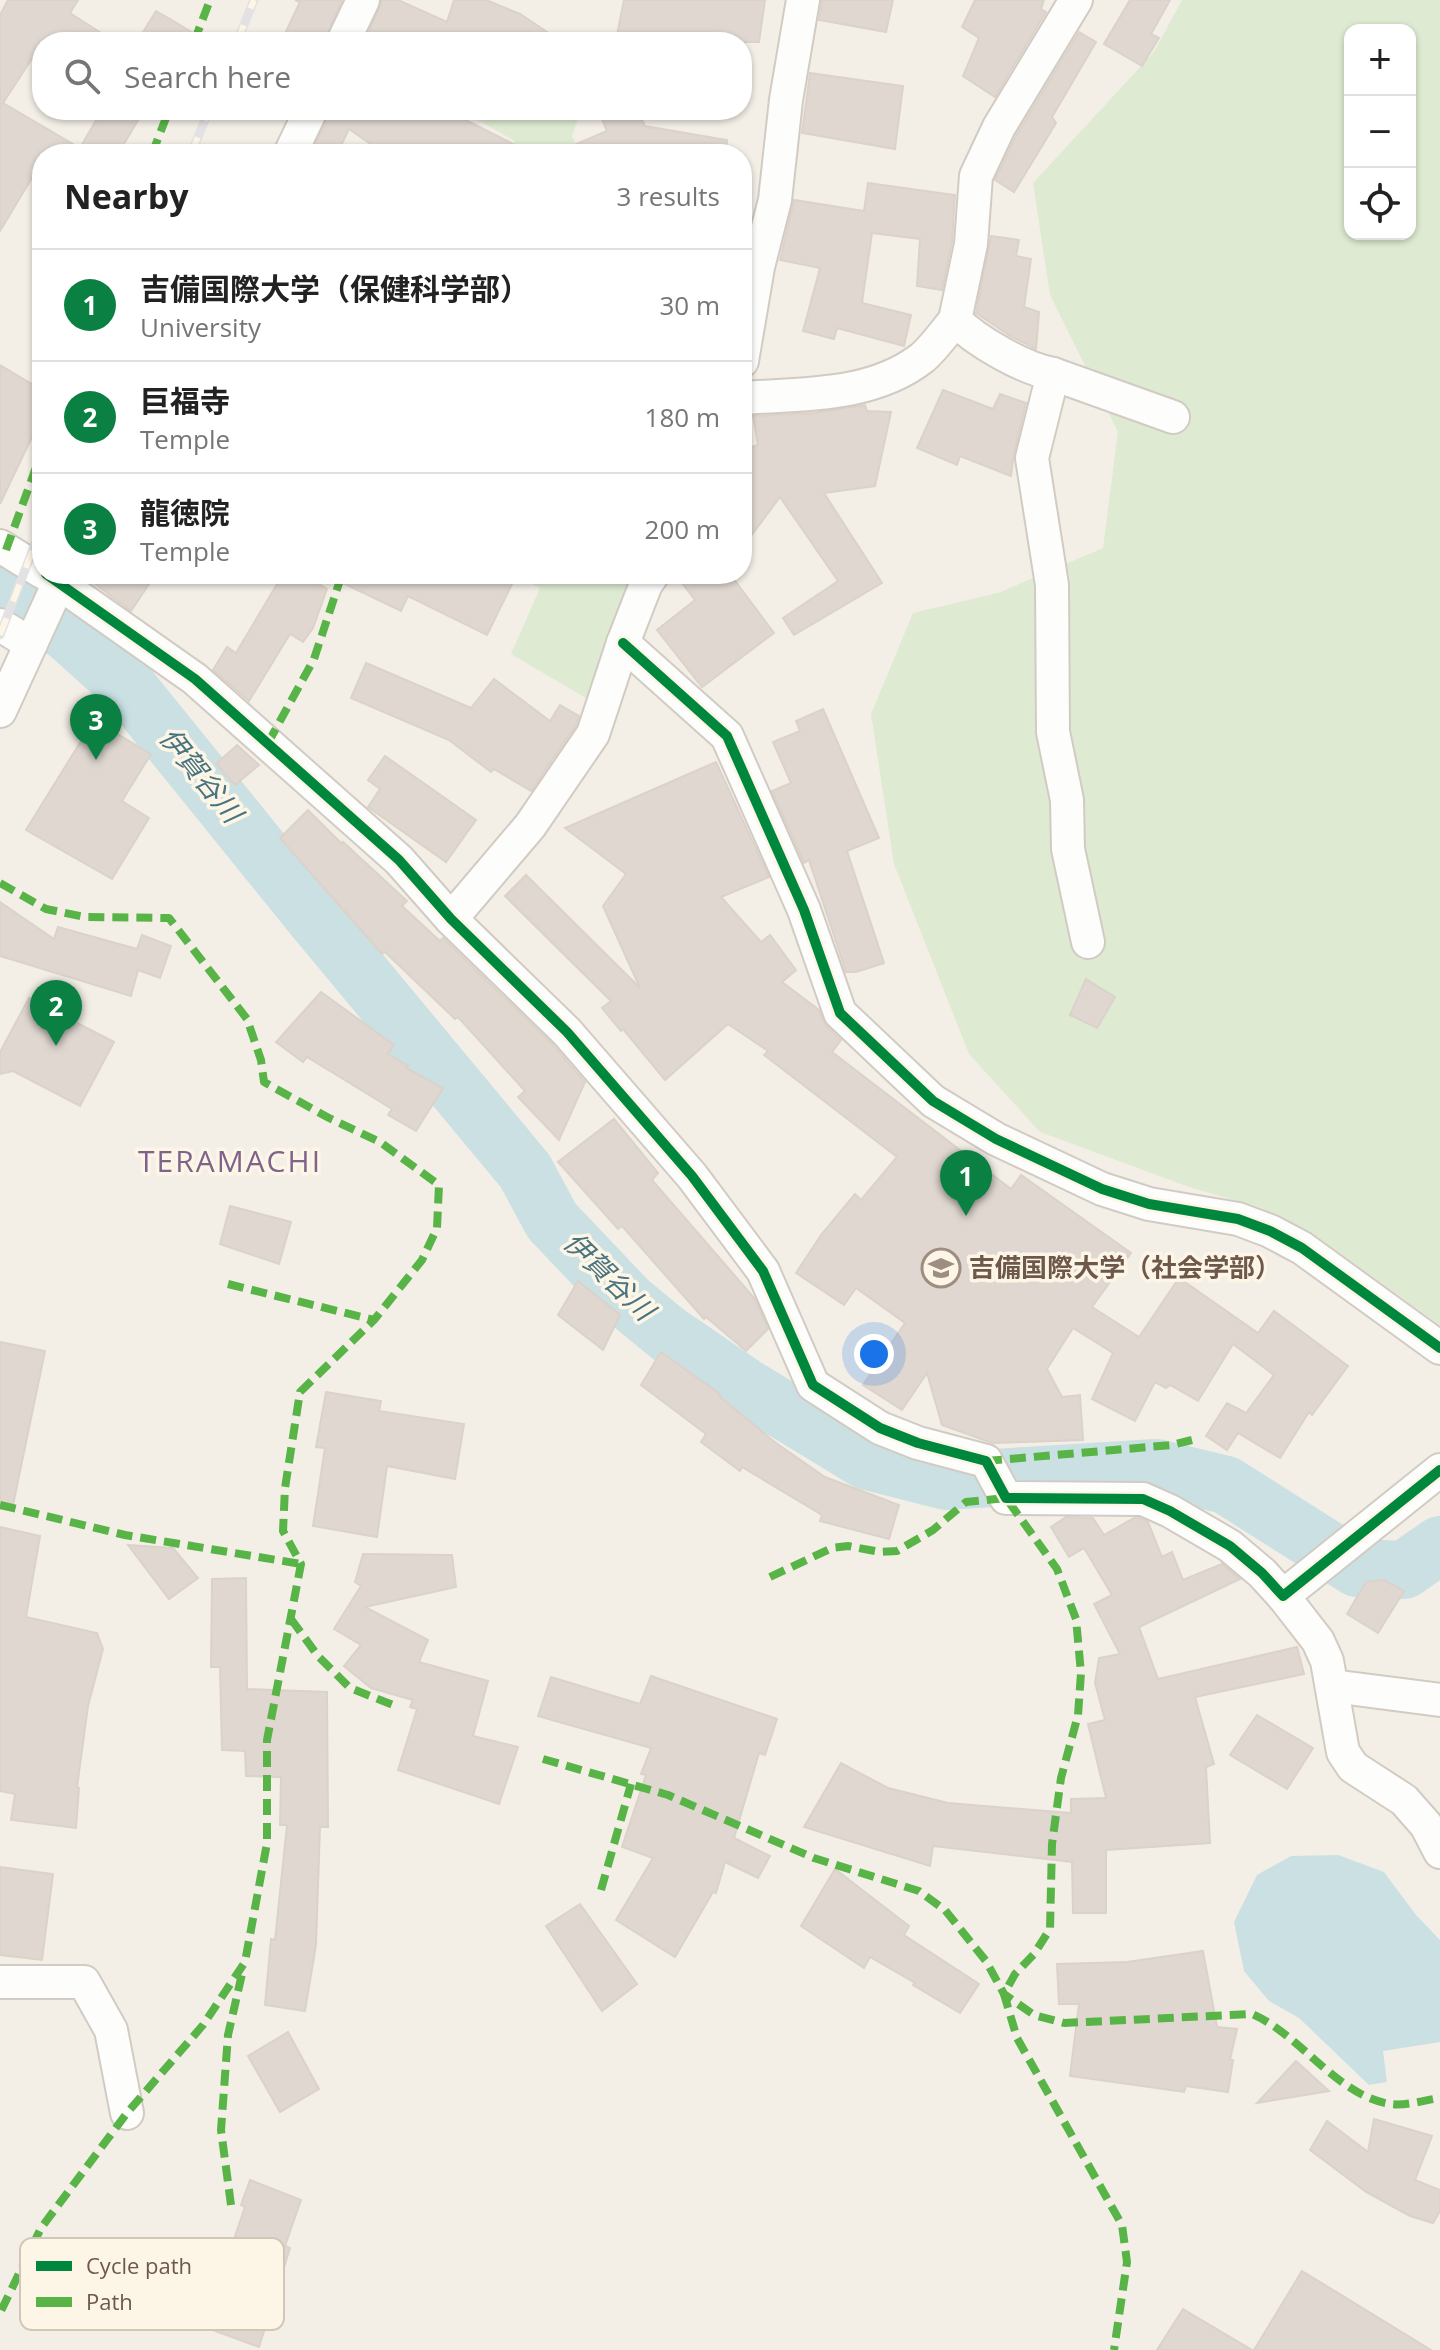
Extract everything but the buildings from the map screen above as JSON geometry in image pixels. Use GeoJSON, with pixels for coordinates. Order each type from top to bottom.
{"type":"FeatureCollection","features":[{"type":"Feature","properties":{"kind":"street"},"geometry":{"type":"LineString","coordinates":[[348,32],[363,0]]}},
{"type":"Feature","properties":{"kind":"street"},"geometry":{"type":"LineString","coordinates":[[752,302],[775,200],[786,100],[803,0]]}},
{"type":"Feature","properties":{"kind":"street"},"geometry":{"type":"LineString","coordinates":[[752,397],[838,392],[890,377],[923,357],[955,320],[971,244],[976,176],[999,127],[1076,0]]}},
{"type":"Feature","properties":{"kind":"street"},"geometry":{"type":"LineString","coordinates":[[295,144],[306,120]]}},
{"type":"Feature","properties":{"kind":"street"},"geometry":{"type":"LineString","coordinates":[[955,320],[967,332],[1036,371],[1053,374],[1173,417]]}},
{"type":"Feature","properties":{"kind":"street"},"geometry":{"type":"LineString","coordinates":[[1053,374],[1032,458],[1052,585],[1053,732],[1067,800],[1068,849],[1088,942]]}},
{"type":"Feature","properties":{"kind":"street"},"geometry":{"type":"LineString","coordinates":[[0,546],[32,564]]}},
{"type":"Feature","properties":{"kind":"street"},"geometry":{"type":"LineString","coordinates":[[0,711],[32,641],[49,584]]}},
{"type":"Feature","properties":{"kind":"street"},"geometry":{"type":"LineString","coordinates":[[64,584],[195,679],[399,860],[451,919],[567,1032],[692,1176],[763,1271],[813,1385],[880,1428],[918,1443],[986,1461],[1006,1498],[1143,1499],[1230,1546],[1262,1573],[1292,1590],[1327,1661],[1343,1752],[1353,1767],[1404,1800],[1426,1825],[1440,1852]]}},
{"type":"Feature","properties":{"kind":"street"},"geometry":{"type":"LineString","coordinates":[[451,919],[530,826],[593,734],[646,584]]}},
{"type":"Feature","properties":{"kind":"street"},"geometry":{"type":"LineString","coordinates":[[0,625],[32,641]]}},
{"type":"Feature","properties":{"kind":"street"},"geometry":{"type":"LineString","coordinates":[[623,643],[727,736],[804,910],[840,1013],[933,1101],[996,1139],[1102,1189],[1149,1204],[1238,1219],[1270,1231],[1302,1248],[1440,1348]]}},
{"type":"Feature","properties":{"kind":"street"},"geometry":{"type":"LineString","coordinates":[[1292,1590],[1440,1470]]}},
{"type":"Feature","properties":{"kind":"street"},"geometry":{"type":"LineString","coordinates":[[1332,1686],[1440,1700]]}},
{"type":"Feature","properties":{"kind":"street"},"geometry":{"type":"LineString","coordinates":[[0,1982],[84,1982],[111,2030],[127,2113]]}},
{"type":"Feature","properties":{"kind":"green space"},"geometry":{"type":"Polygon","coordinates":[[[1182,0],[1440,0],[1440,1325],[1317,1237],[1259,1207],[1192,1188],[1040,1132],[969,1054],[894,864],[871,714],[913,613],[998,593],[1103,548],[1118,432],[1050,295],[1033,183],[1154,52],[1182,0]]]}},
{"type":"Feature","properties":{"kind":"green space"},"geometry":{"type":"Polygon","coordinates":[[[478,120],[578,120],[572,136],[574,144],[514,144],[515,141],[478,120]]]}},
{"type":"Feature","properties":{"kind":"green space"},"geometry":{"type":"Polygon","coordinates":[[[532,584],[639,584],[591,701],[511,654],[540,588],[532,584]]]}},
{"type":"Feature","properties":{"kind":"shaded area"},"geometry":{"type":"Polygon","coordinates":[[[1338,1855],[1384,1872],[1416,1915],[1440,1940],[1440,2042],[1383,2051],[1387,2082],[1369,2085],[1299,2018],[1269,2001],[1244,1971],[1234,1922],[1257,1875],[1291,1856],[1338,1855]]]}},
{"type":"Feature","properties":{"kind":"waterway","name":"伊賀谷川"},"geometry":{"type":"LineString","coordinates":[[0,583],[69,634],[128,687],[525,1171],[552,1221],[628,1301],[668,1334],[744,1386],[867,1461],[946,1481],[1156,1468],[1226,1485],[1357,1568],[1404,1570],[1440,1545]]}},
{"type":"Feature","properties":{"kind":"railway"},"geometry":{"type":"LineString","coordinates":[[241,32],[254,0]]}},
{"type":"Feature","properties":{"kind":"railway"},"geometry":{"type":"LineString","coordinates":[[195,144],[205,120]]}},
{"type":"Feature","properties":{"kind":"railway"},"geometry":{"type":"LineString","coordinates":[[0,635],[32,552]]}},
{"type":"Feature","properties":{"kind":"marked path"},"geometry":{"type":"LineString","coordinates":[[198,32],[210,0]]}},
{"type":"Feature","properties":{"kind":"marked path"},"geometry":{"type":"LineString","coordinates":[[156,144],[165,120]]}},
{"type":"Feature","properties":{"kind":"marked path"},"geometry":{"type":"LineString","coordinates":[[6,550],[32,478]]}},
{"type":"Feature","properties":{"kind":"marked path"},"geometry":{"type":"LineString","coordinates":[[268,743],[314,659],[339,584]]}},
{"type":"Feature","properties":{"kind":"marked path"},"geometry":{"type":"LineString","coordinates":[[0,883],[46,909],[85,917],[169,918],[247,1019],[261,1060],[264,1082],[380,1142],[439,1185],[437,1228],[422,1260],[374,1320],[300,1392],[285,1488],[283,1531],[301,1564],[267,1740],[267,1843],[245,1962],[203,2025],[127,2113],[36,2238]]}},
{"type":"Feature","properties":{"kind":"marked path"},"geometry":{"type":"LineString","coordinates":[[228,1284],[374,1320]]}},
{"type":"Feature","properties":{"kind":"marked path"},"geometry":{"type":"LineString","coordinates":[[986,1461],[1172,1445],[1192,1440]]}},
{"type":"Feature","properties":{"kind":"marked path"},"geometry":{"type":"LineString","coordinates":[[770,1577],[832,1548],[848,1546],[880,1552],[897,1551],[933,1530],[966,1502],[1006,1498],[1057,1569],[1076,1619],[1081,1673],[1078,1715],[1061,1778],[1052,1844],[1050,1929],[1034,1954],[1015,1974],[1004,1994],[1017,2038],[1122,2225],[1127,2262],[1114,2350]]}},
{"type":"Feature","properties":{"kind":"marked path"},"geometry":{"type":"LineString","coordinates":[[0,1505],[125,1535],[301,1564]]}},
{"type":"Feature","properties":{"kind":"marked path"},"geometry":{"type":"LineString","coordinates":[[291,1619],[318,1656],[350,1688],[398,1707]]}},
{"type":"Feature","properties":{"kind":"marked path"},"geometry":{"type":"LineString","coordinates":[[543,1759],[668,1795],[814,1858],[919,1891],[945,1910],[986,1961],[1004,1994],[1034,2015],[1064,2023],[1252,2014],[1287,2036],[1337,2078],[1372,2099],[1391,2104],[1409,2104],[1440,2098]]}},
{"type":"Feature","properties":{"kind":"marked path"},"geometry":{"type":"LineString","coordinates":[[601,1890],[631,1784]]}},
{"type":"Feature","properties":{"kind":"marked path"},"geometry":{"type":"LineString","coordinates":[[231,2205],[221,2130],[228,2035],[242,1974]]}},
{"type":"Feature","properties":{"kind":"marked path"},"geometry":{"type":"LineString","coordinates":[[0,2313],[20,2272]]}},
{"type":"Feature","properties":{"kind":"cycle path"},"geometry":{"type":"LineString","coordinates":[[60,584],[195,679],[399,860],[451,919],[567,1032],[692,1176],[763,1271],[813,1385],[880,1428],[918,1443],[986,1461],[1006,1498],[1143,1499],[1170,1511],[1230,1546],[1283,1596],[1440,1470]]}},
{"type":"Feature","properties":{"kind":"cycle path"},"geometry":{"type":"LineString","coordinates":[[623,643],[727,736],[804,910],[840,1013],[933,1101],[996,1139],[1102,1189],[1149,1204],[1238,1219],[1270,1231],[1302,1248],[1440,1348]]}},
{"type":"Feature","properties":{"kind":"place","name":"龍徳院"},"geometry":{"type":"Point","coordinates":[96,760]}},
{"type":"Feature","properties":{"kind":"place","name":"巨福寺"},"geometry":{"type":"Point","coordinates":[56,1046]}},
{"type":"Feature","properties":{"kind":"place","name":"吉備国際大学（保健科学部）"},"geometry":{"type":"Point","coordinates":[966,1216]}},
{"type":"Feature","properties":{"kind":"place","name":"吉備国際大学（社会学部）"},"geometry":{"type":"Point","coordinates":[941,1268]}},
{"type":"Feature","properties":{"kind":"district","name":"TERAMACHI"},"geometry":{"type":"Point","coordinates":[230,1162]}}]}
